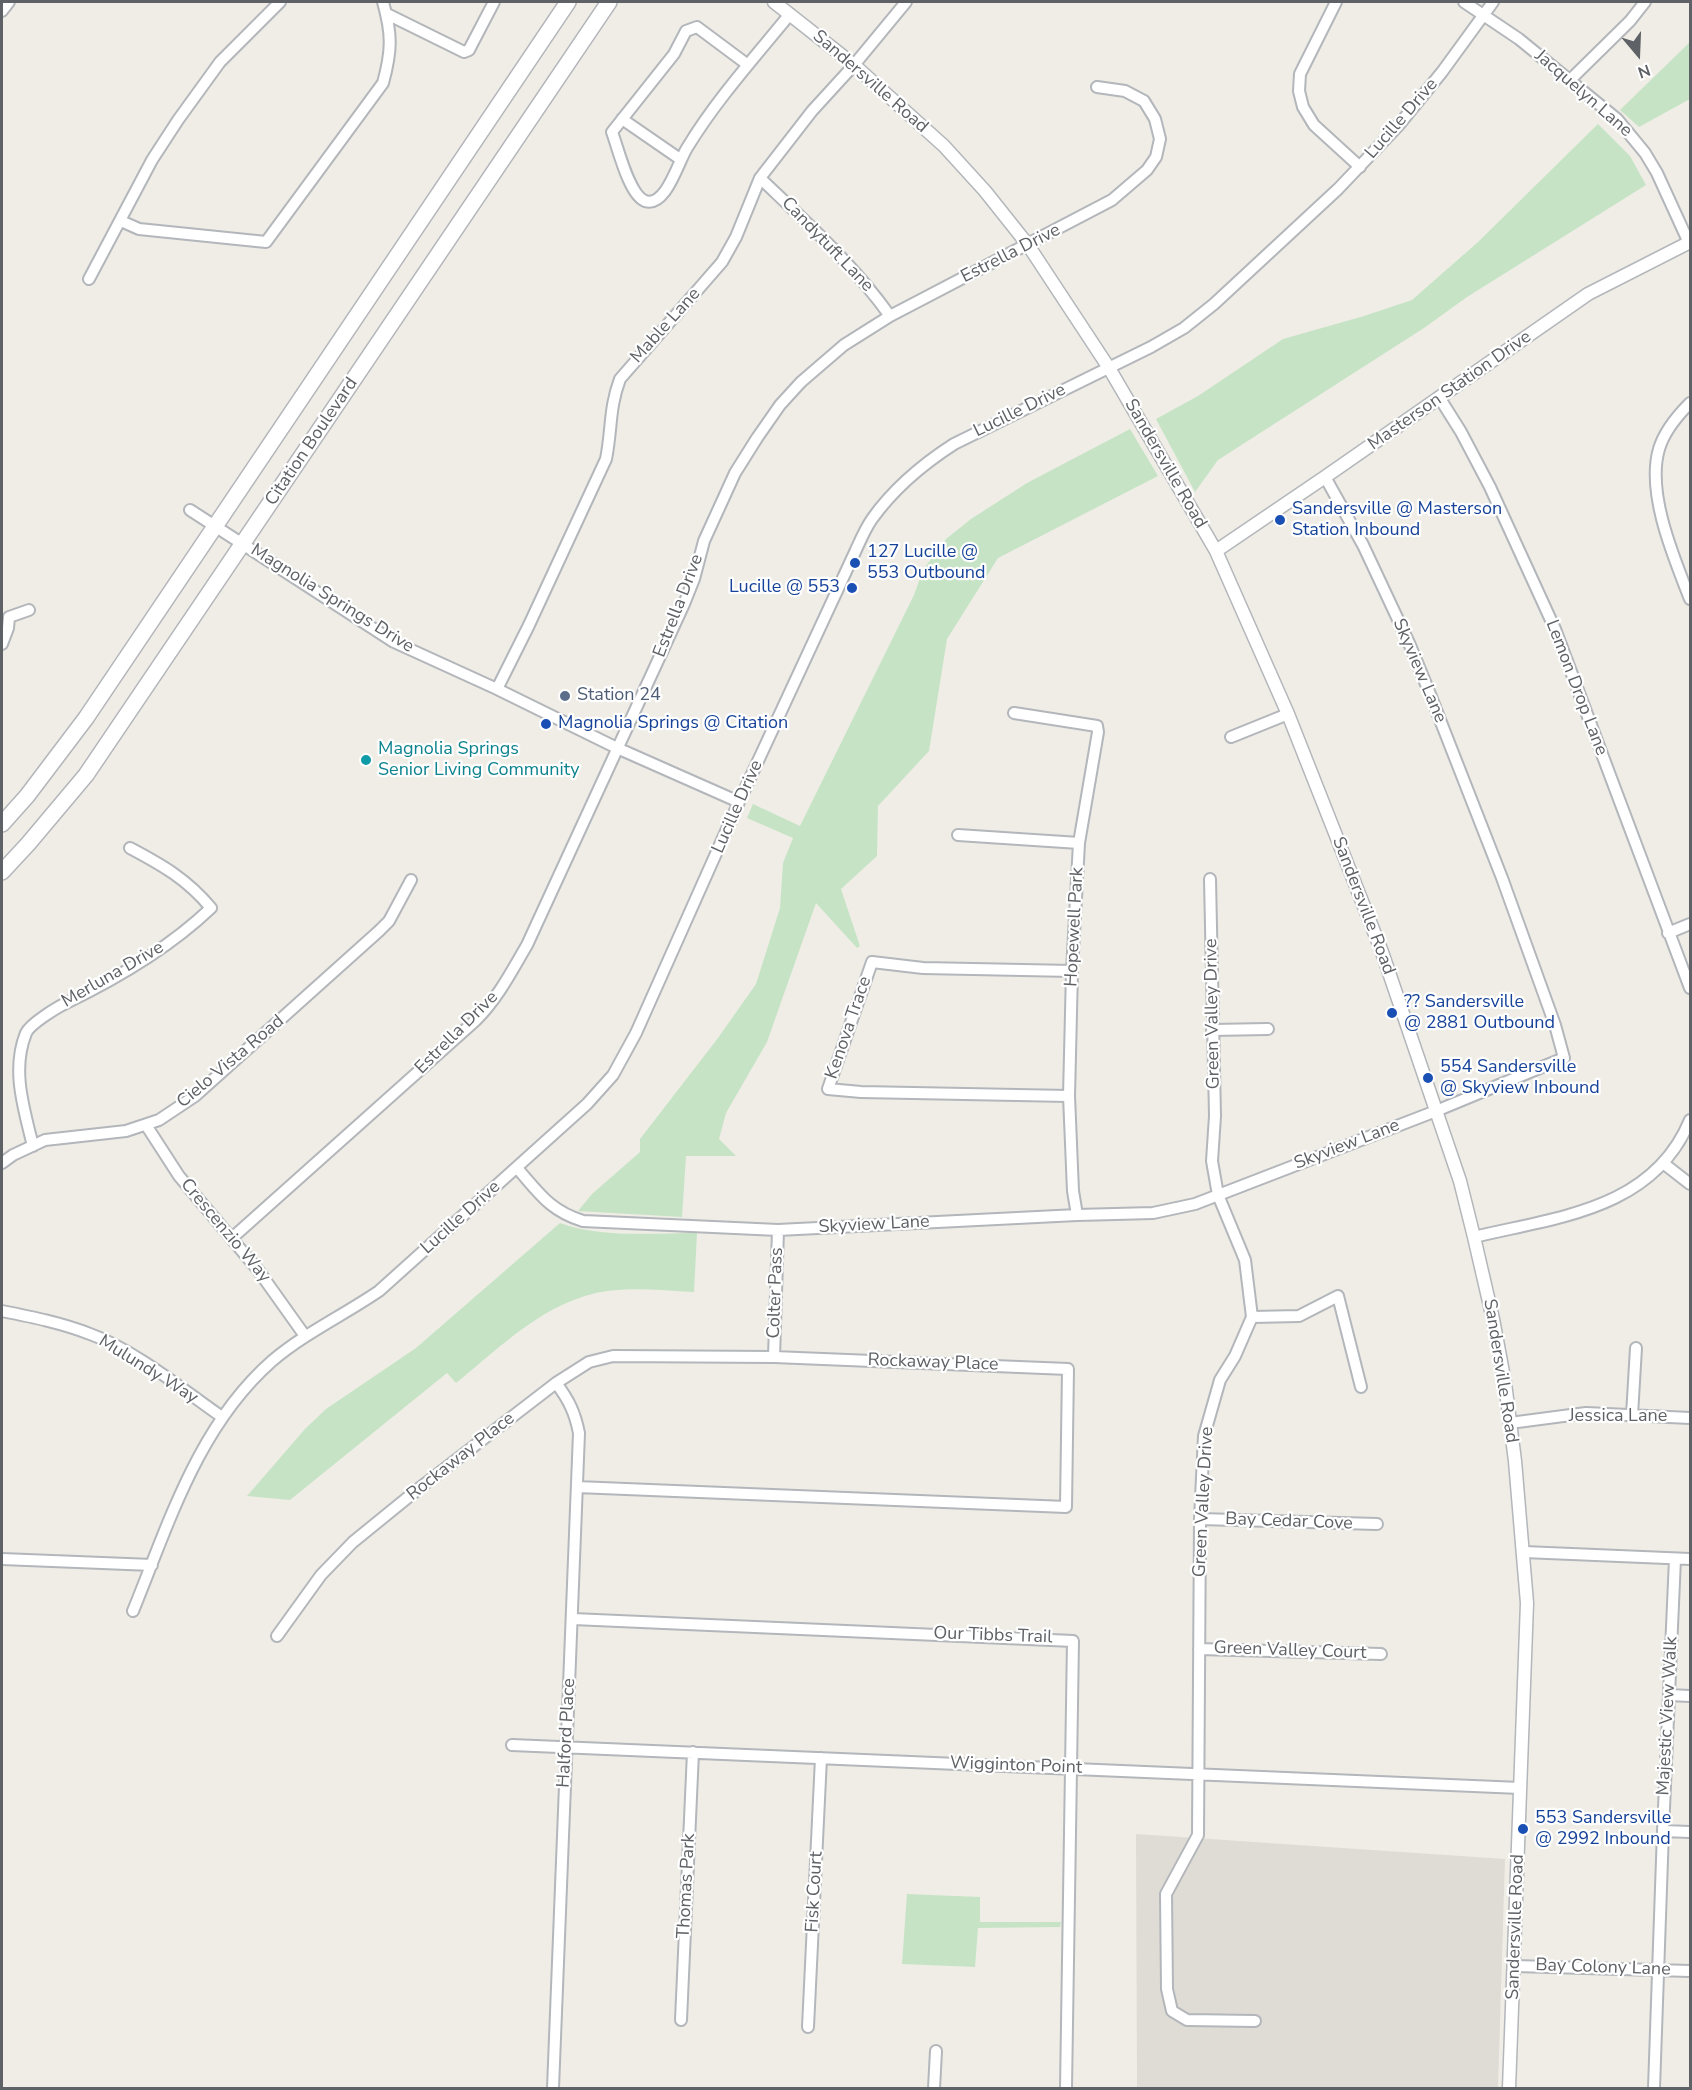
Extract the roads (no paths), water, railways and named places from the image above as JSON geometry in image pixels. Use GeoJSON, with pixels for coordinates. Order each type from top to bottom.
{"type":"FeatureCollection","features":[{"type":"Feature","properties":{"kind":"main road","name":"Citation Boulevard"},"geometry":{"type":"LineString","coordinates":[[2,824],[27,796],[86,718],[568,2]]}},
{"type":"Feature","properties":{"kind":"main road","name":"Citation Boulevard"},"geometry":{"type":"LineString","coordinates":[[2,872],[86,775],[609,2]]}},
{"type":"Feature","properties":{"kind":"street"},"geometry":{"type":"LineString","coordinates":[[2,11],[9,2]]}},
{"type":"Feature","properties":{"kind":"street"},"geometry":{"type":"LineString","coordinates":[[89,279],[152,160],[220,62],[280,2]]}},
{"type":"Feature","properties":{"kind":"street"},"geometry":{"type":"LineString","coordinates":[[121,221],[139,229],[266,242],[383,82],[391,40],[383,2]]}},
{"type":"Feature","properties":{"kind":"street"},"geometry":{"type":"LineString","coordinates":[[387,14],[464,52],[469,50],[494,2]]}},
{"type":"Feature","properties":{"kind":"street","name":"Sandersville Road"},"geometry":{"type":"LineString","coordinates":[[774,2],[854,65],[944,146],[985,191],[1028,245],[1109,368],[1216,551],[1288,714],[1382,952],[1460,1181],[1493,1319],[1510,1423],[1524,1552],[1527,1612],[1509,2088]]}},
{"type":"Feature","properties":{"kind":"street","name":"Mable Lane"},"geometry":{"type":"LineString","coordinates":[[497,689],[606,459],[613,398],[620,379],[722,262],[740,227],[760,178],[812,111],[906,2]]}},
{"type":"Feature","properties":{"kind":"street"},"geometry":{"type":"LineString","coordinates":[[1336,2],[1300,74],[1299,91],[1303,107],[1314,125],[1360,167]]}},
{"type":"Feature","properties":{"kind":"street","name":"Jacquelyn Lane"},"geometry":{"type":"LineString","coordinates":[[1464,2],[1519,39],[1617,118],[1645,153],[1657,173],[1690,243]]}},
{"type":"Feature","properties":{"kind":"street","name":"Lucille Drive"},"geometry":{"type":"LineString","coordinates":[[133,1611],[182,1489],[198,1457],[238,1397],[272,1362],[305,1336],[347,1313],[379,1291],[587,1104],[613,1075],[636,1033],[739,802],[855,552],[871,520],[891,496],[933,457],[954,444],[1109,368],[1184,328],[1214,304],[1360,167],[1421,99],[1493,2]]}},
{"type":"Feature","properties":{"kind":"street"},"geometry":{"type":"LineString","coordinates":[[1570,80],[1630,21],[1645,2]]}},
{"type":"Feature","properties":{"kind":"street"},"geometry":{"type":"LineString","coordinates":[[748,65],[697,27],[686,31],[674,54],[612,132],[636,195],[646,201],[656,201],[666,192],[680,159],[712,111],[790,14]]}},
{"type":"Feature","properties":{"kind":"street","name":"Estrella Drive"},"geometry":{"type":"LineString","coordinates":[[232,1238],[491,1005],[503,988],[526,945],[684,604],[709,531],[735,472],[780,405],[801,382],[844,345],[890,316],[1112,201],[1147,170],[1155,157],[1160,139],[1155,119],[1144,100],[1125,91],[1097,87]]}},
{"type":"Feature","properties":{"kind":"street"},"geometry":{"type":"LineString","coordinates":[[622,119],[680,159]]}},
{"type":"Feature","properties":{"kind":"street","name":"Candytuft Lane"},"geometry":{"type":"LineString","coordinates":[[760,178],[836,251],[872,291],[890,316]]}},
{"type":"Feature","properties":{"kind":"street","name":"Masterson Station Drive"},"geometry":{"type":"LineString","coordinates":[[1216,551],[1588,294],[1690,243]]}},
{"type":"Feature","properties":{"kind":"street","name":"Lemon Drop Lane"},"geometry":{"type":"LineString","coordinates":[[1440,397],[1490,487],[1550,619],[1690,988]]}},
{"type":"Feature","properties":{"kind":"street"},"geometry":{"type":"LineString","coordinates":[[1690,403],[1664,437],[1659,449],[1657,464],[1658,502],[1690,599]]}},
{"type":"Feature","properties":{"kind":"street","name":"Skyview Lane"},"geometry":{"type":"LineString","coordinates":[[517,1168],[549,1204],[566,1216],[583,1221],[778,1230],[1153,1213],[1196,1204],[1564,1059],[1555,1025],[1502,878],[1424,680],[1363,545],[1325,477]]}},
{"type":"Feature","properties":{"kind":"street","name":"Magnolia Springs Drive"},"geometry":{"type":"LineString","coordinates":[[190,510],[394,642],[617,748],[739,802]]}},
{"type":"Feature","properties":{"kind":"street"},"geometry":{"type":"LineString","coordinates":[[2,644],[8,628],[5,614],[29,610]]}},
{"type":"Feature","properties":{"kind":"street","name":"Hopewell Park"},"geometry":{"type":"LineString","coordinates":[[1014,713],[1096,726],[1098,732],[1079,843],[1071,971],[1069,1096],[1073,1191],[1077,1215]]}},
{"type":"Feature","properties":{"kind":"street"},"geometry":{"type":"LineString","coordinates":[[1231,737],[1288,714]]}},
{"type":"Feature","properties":{"kind":"street"},"geometry":{"type":"LineString","coordinates":[[958,835],[1079,843]]}},
{"type":"Feature","properties":{"kind":"street","name":"Merluna Drive"},"geometry":{"type":"LineString","coordinates":[[33,1146],[19,1086],[20,1056],[27,1030],[56,1008],[129,970],[193,925],[211,908],[197,891],[178,875],[130,848]]}},
{"type":"Feature","properties":{"kind":"street","name":"Green Valley Drive"},"geometry":{"type":"LineString","coordinates":[[1210,879],[1215,1116],[1212,1161],[1218,1195],[1245,1260],[1252,1317],[1235,1356],[1220,1380],[1207,1423],[1202,1457],[1198,1834],[1166,1894],[1167,1989],[1172,2012],[1187,2020],[1255,2021]]}},
{"type":"Feature","properties":{"kind":"street","name":"Cielo Vista Road"},"geometry":{"type":"LineString","coordinates":[[2,1163],[13,1155],[45,1140],[126,1131],[146,1125],[159,1120],[195,1096],[379,931],[389,921],[411,880]]}},
{"type":"Feature","properties":{"kind":"street"},"geometry":{"type":"LineString","coordinates":[[1668,933],[1690,924]]}},
{"type":"Feature","properties":{"kind":"street","name":"Kenova Trace"},"geometry":{"type":"LineString","coordinates":[[1069,1096],[861,1092],[828,1089],[872,962],[923,968],[1071,971]]}},
{"type":"Feature","properties":{"kind":"street"},"geometry":{"type":"LineString","coordinates":[[1212,1030],[1268,1029]]}},
{"type":"Feature","properties":{"kind":"street"},"geometry":{"type":"LineString","coordinates":[[1474,1236],[1609,1202],[1638,1186],[1663,1163],[1686,1130],[1690,1120]]}},
{"type":"Feature","properties":{"kind":"street","name":"Crescenzio Way"},"geometry":{"type":"LineString","coordinates":[[146,1125],[179,1176],[258,1270],[305,1336]]}},
{"type":"Feature","properties":{"kind":"street"},"geometry":{"type":"LineString","coordinates":[[1663,1163],[1690,1184]]}},
{"type":"Feature","properties":{"kind":"street","name":"Colter Pass"},"geometry":{"type":"LineString","coordinates":[[774,1357],[778,1230]]}},
{"type":"Feature","properties":{"kind":"street"},"geometry":{"type":"LineString","coordinates":[[1252,1317],[1299,1316],[1338,1296],[1361,1388]]}},
{"type":"Feature","properties":{"kind":"street","name":"Mulundy Way"},"geometry":{"type":"LineString","coordinates":[[2,1311],[41,1318],[92,1334],[132,1355],[222,1418]]}},
{"type":"Feature","properties":{"kind":"street"},"geometry":{"type":"LineString","coordinates":[[1632,1415],[1636,1348]]}},
{"type":"Feature","properties":{"kind":"street","name":"Rockaway Place"},"geometry":{"type":"LineString","coordinates":[[277,1636],[321,1575],[353,1542],[556,1383],[589,1362],[613,1356],[774,1357],[1068,1369],[1066,1507],[577,1487]]}},
{"type":"Feature","properties":{"kind":"street","name":"Halford Place"},"geometry":{"type":"LineString","coordinates":[[553,2088],[579,1433],[569,1400],[556,1383]]}},
{"type":"Feature","properties":{"kind":"street","name":"Jessica Lane"},"geometry":{"type":"LineString","coordinates":[[1510,1423],[1586,1413],[1690,1418]]}},
{"type":"Feature","properties":{"kind":"street","name":"Bay Cedar Cove"},"geometry":{"type":"LineString","coordinates":[[1200,1519],[1377,1524]]}},
{"type":"Feature","properties":{"kind":"street"},"geometry":{"type":"LineString","coordinates":[[1524,1552],[1690,1560]]}},
{"type":"Feature","properties":{"kind":"street"},"geometry":{"type":"LineString","coordinates":[[2,1559],[152,1565]]}},
{"type":"Feature","properties":{"kind":"street","name":"Majestic View Walk"},"geometry":{"type":"LineString","coordinates":[[1654,2088],[1662,1831],[1675,1559]]}},
{"type":"Feature","properties":{"kind":"street","name":"Our Tibbs Trail"},"geometry":{"type":"LineString","coordinates":[[573,1620],[1073,1641],[1066,2088]]}},
{"type":"Feature","properties":{"kind":"street","name":"Green Valley Court"},"geometry":{"type":"LineString","coordinates":[[1199,1649],[1381,1654]]}},
{"type":"Feature","properties":{"kind":"street"},"geometry":{"type":"LineString","coordinates":[[1669,1695],[1690,1696]]}},
{"type":"Feature","properties":{"kind":"street","name":"Wigginton Point"},"geometry":{"type":"LineString","coordinates":[[512,1744],[1520,1788]]}},
{"type":"Feature","properties":{"kind":"street","name":"Thomas Park"},"geometry":{"type":"LineString","coordinates":[[681,2020],[693,1752]]}},
{"type":"Feature","properties":{"kind":"street","name":"Fisk Court"},"geometry":{"type":"LineString","coordinates":[[808,2027],[822,1758]]}},
{"type":"Feature","properties":{"kind":"street"},"geometry":{"type":"LineString","coordinates":[[1662,1831],[1690,1832]]}},
{"type":"Feature","properties":{"kind":"street","name":"Bay Colony Lane"},"geometry":{"type":"LineString","coordinates":[[1515,1966],[1690,1971]]}},
{"type":"Feature","properties":{"kind":"street"},"geometry":{"type":"LineString","coordinates":[[934,2088],[936,2051]]}},
{"type":"Feature","properties":{"kind":"place","name":"Sandersville @ Masterson Station Inbound"},"geometry":{"type":"Point","coordinates":[1280,520]}},
{"type":"Feature","properties":{"kind":"place","name":"127 Lucille @ 553 Outbound"},"geometry":{"type":"Point","coordinates":[855,563]}},
{"type":"Feature","properties":{"kind":"place","name":"Lucille @ 553"},"geometry":{"type":"Point","coordinates":[852,588]}},
{"type":"Feature","properties":{"kind":"place","name":"Station 24"},"geometry":{"type":"Point","coordinates":[565,696]}},
{"type":"Feature","properties":{"kind":"place","name":"Magnolia Springs @ Citation"},"geometry":{"type":"Point","coordinates":[546,724]}},
{"type":"Feature","properties":{"kind":"place","name":"Magnolia Springs Senior Living Community"},"geometry":{"type":"Point","coordinates":[366,760]}},
{"type":"Feature","properties":{"kind":"place","name":"?? Sandersville @ 2881 Outbound"},"geometry":{"type":"Point","coordinates":[1392,1013]}},
{"type":"Feature","properties":{"kind":"place","name":"554 Sandersville @ Skyview Inbound"},"geometry":{"type":"Point","coordinates":[1428,1078]}},
{"type":"Feature","properties":{"kind":"place","name":"553 Sandersville @ 2992 Inbound"},"geometry":{"type":"Point","coordinates":[1523,1829]}}]}
